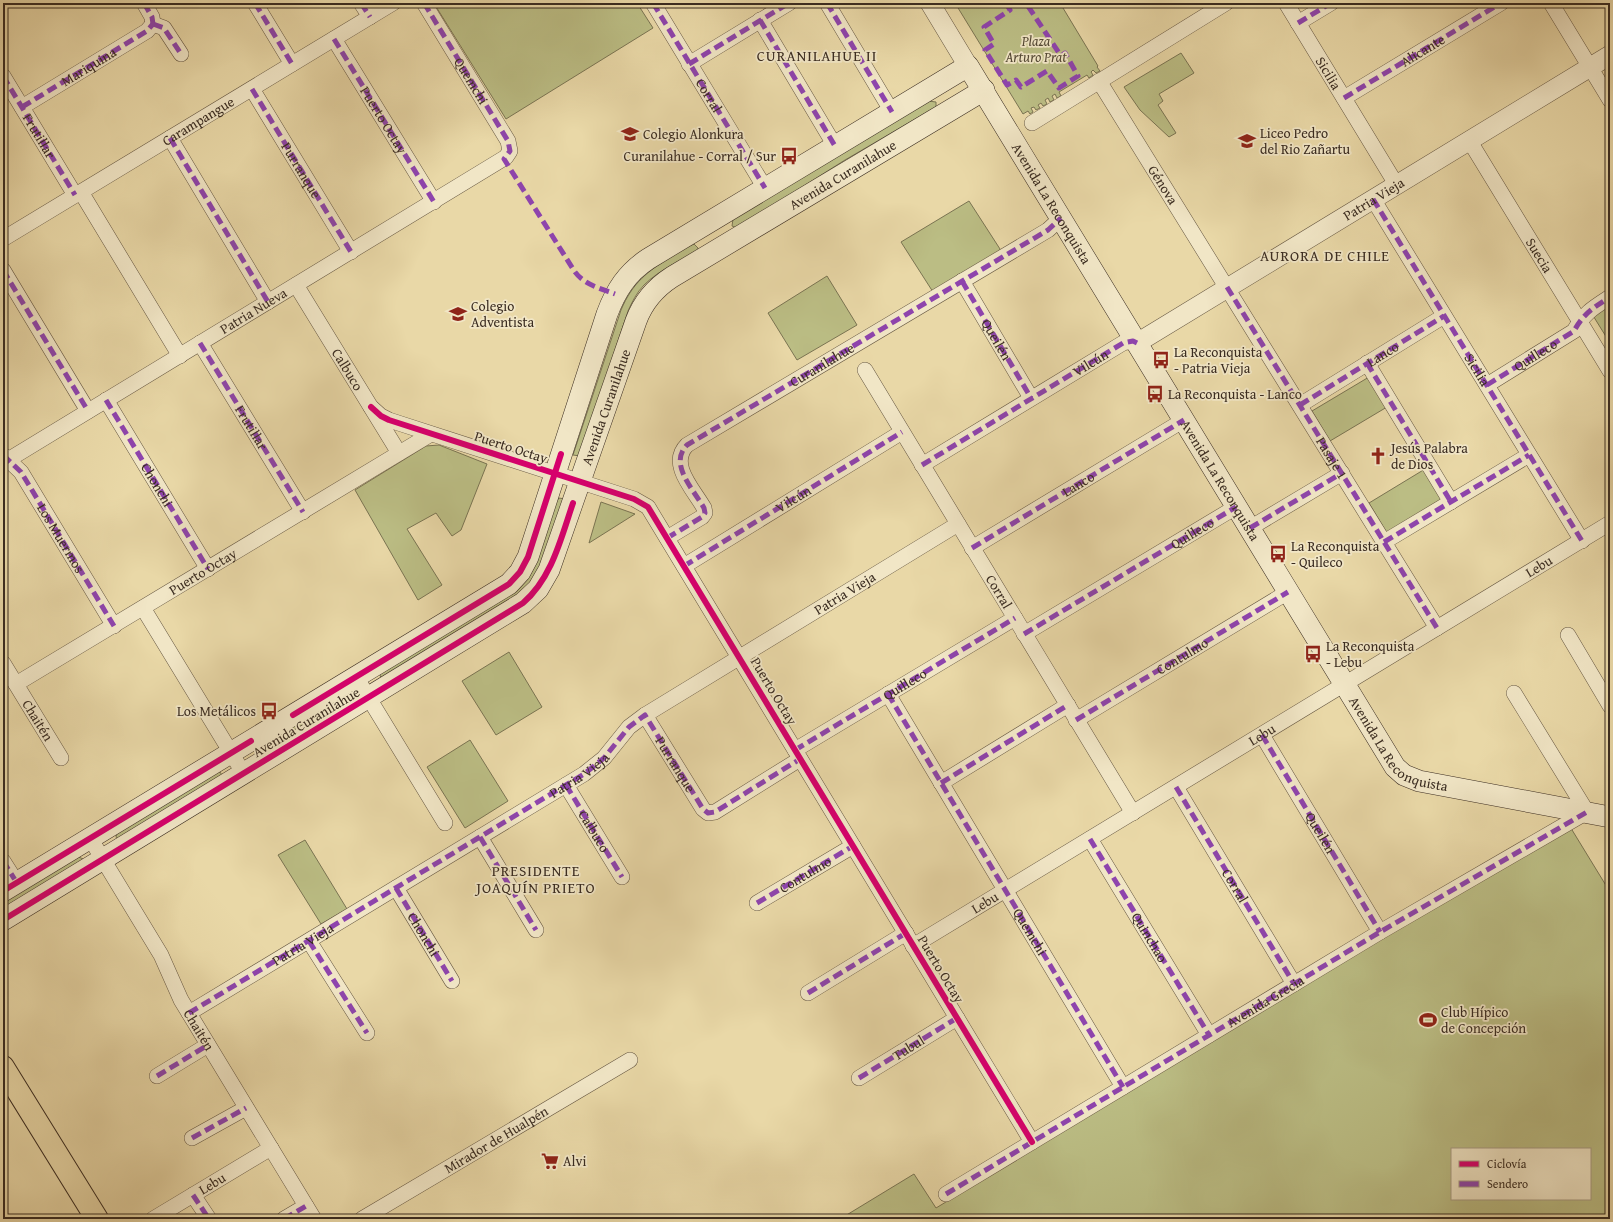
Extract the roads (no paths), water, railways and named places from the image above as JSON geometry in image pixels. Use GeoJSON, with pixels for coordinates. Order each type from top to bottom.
{"type":"FeatureCollection","features":[{"type":"Feature","properties":{"kind":"main road","name":"Avenida Curanilahue"},"geometry":{"type":"LineString","coordinates":[[10,887],[495,593],[514,578],[524,566],[528,557],[607,314],[620,286],[632,271],[765,188],[968,66]]}},
{"type":"Feature","properties":{"kind":"main road","name":"Avenida La Reconquista"},"geometry":{"type":"LineString","coordinates":[[968,66],[984,90],[1394,767],[1407,777],[1419,781],[1610,817]]}},
{"type":"Feature","properties":{"kind":"main road","name":"Avenida Curanilahue"},"geometry":{"type":"LineString","coordinates":[[3,920],[515,609],[531,596],[538,589],[549,570],[636,321],[644,304],[664,283],[984,90]]}},
{"type":"Feature","properties":{"kind":"main road"},"geometry":{"type":"LineString","coordinates":[[718,217],[732,241]]}},
{"type":"Feature","properties":{"kind":"main road"},"geometry":{"type":"LineString","coordinates":[[3,1067],[97,1219]]}},
{"type":"Feature","properties":{"kind":"street"},"geometry":{"type":"LineString","coordinates":[[144,3],[152,17],[153,24],[164,28],[181,54]]}},
{"type":"Feature","properties":{"kind":"street"},"geometry":{"type":"LineString","coordinates":[[255,3],[292,64]]}},
{"type":"Feature","properties":{"kind":"street"},"geometry":{"type":"LineString","coordinates":[[361,3],[370,17]]}},
{"type":"Feature","properties":{"kind":"street","name":"Carampangue"},"geometry":{"type":"LineString","coordinates":[[3,239],[393,3]]}},
{"type":"Feature","properties":{"kind":"street","name":"Quemchi"},"geometry":{"type":"LineString","coordinates":[[424,3],[508,141],[510,151],[504,159]]}},
{"type":"Feature","properties":{"kind":"street","name":"Corral"},"geometry":{"type":"LineString","coordinates":[[653,3],[765,188]]}},
{"type":"Feature","properties":{"kind":"street"},"geometry":{"type":"LineString","coordinates":[[690,64],[789,3]]}},
{"type":"Feature","properties":{"kind":"street"},"geometry":{"type":"LineString","coordinates":[[827,3],[892,112]]}},
{"type":"Feature","properties":{"kind":"street","name":"Avenida La Reconquista"},"geometry":{"type":"LineString","coordinates":[[930,3],[968,66]]}},
{"type":"Feature","properties":{"kind":"street"},"geometry":{"type":"LineString","coordinates":[[1032,123],[1226,3]]}},
{"type":"Feature","properties":{"kind":"street","name":"Sicilia"},"geometry":{"type":"LineString","coordinates":[[1286,3],[1396,184]]}},
{"type":"Feature","properties":{"kind":"street"},"geometry":{"type":"LineString","coordinates":[[1298,23],[1331,3]]}},
{"type":"Feature","properties":{"kind":"street","name":"Alicante"},"geometry":{"type":"LineString","coordinates":[[1344,98],[1501,3]]}},
{"type":"Feature","properties":{"kind":"street"},"geometry":{"type":"LineString","coordinates":[[1551,3],[1610,100]]}},
{"type":"Feature","properties":{"kind":"street"},"geometry":{"type":"LineString","coordinates":[[760,20],[835,146]]}},
{"type":"Feature","properties":{"kind":"street","name":"Mariquina"},"geometry":{"type":"LineString","coordinates":[[22,107],[147,31],[153,24]]}},
{"type":"Feature","properties":{"kind":"street","name":"Puerto Octay"},"geometry":{"type":"LineString","coordinates":[[334,39],[434,202]]}},
{"type":"Feature","properties":{"kind":"street","name":"Patria Vieja"},"geometry":{"type":"LineString","coordinates":[[1137,343],[1610,55]]}},
{"type":"Feature","properties":{"kind":"street","name":"Frutillar"},"geometry":{"type":"LineString","coordinates":[[3,76],[180,356]]}},
{"type":"Feature","properties":{"kind":"street","name":"Génova"},"geometry":{"type":"LineString","coordinates":[[1100,81],[1227,287]]}},
{"type":"Feature","properties":{"kind":"street","name":"Purranque"},"geometry":{"type":"LineString","coordinates":[[252,89],[351,252]]}},
{"type":"Feature","properties":{"kind":"street"},"geometry":{"type":"LineString","coordinates":[[170,138],[268,302]]}},
{"type":"Feature","properties":{"kind":"street","name":"Suecia"},"geometry":{"type":"LineString","coordinates":[[1469,140],[1610,371]]}},
{"type":"Feature","properties":{"kind":"street","name":"Patria Nueva"},"geometry":{"type":"LineString","coordinates":[[5,459],[180,356],[504,159]]}},
{"type":"Feature","properties":{"kind":"street","name":"Sicilia"},"geometry":{"type":"LineString","coordinates":[[1373,199],[1582,541]]}},
{"type":"Feature","properties":{"kind":"street","name":"Curanilahue"},"geometry":{"type":"LineString","coordinates":[[667,538],[702,517],[705,513],[704,508],[679,465],[681,452],[687,445],[1048,230],[1061,218]]}},
{"type":"Feature","properties":{"kind":"street"},"geometry":{"type":"LineString","coordinates":[[3,270],[88,411]]}},
{"type":"Feature","properties":{"kind":"street","name":"Queilén"},"geometry":{"type":"LineString","coordinates":[[962,281],[1031,398]]}},
{"type":"Feature","properties":{"kind":"street","name":"Calbuco"},"geometry":{"type":"LineString","coordinates":[[296,285],[400,453]]}},
{"type":"Feature","properties":{"kind":"street","name":"Pasaje 1"},"geometry":{"type":"LineString","coordinates":[[1227,287],[1437,628]]}},
{"type":"Feature","properties":{"kind":"street","name":"Quilleco"},"geometry":{"type":"LineString","coordinates":[[1487,385],[1574,331],[1589,310],[1610,298]]}},
{"type":"Feature","properties":{"kind":"street","name":"Lanco"},"geometry":{"type":"LineString","coordinates":[[1300,405],[1444,316]]}},
{"type":"Feature","properties":{"kind":"street","name":"Frutillar"},"geometry":{"type":"LineString","coordinates":[[200,343],[303,512]]}},
{"type":"Feature","properties":{"kind":"street","name":"Vilcún"},"geometry":{"type":"LineString","coordinates":[[922,465],[1123,343],[1137,343]]}},
{"type":"Feature","properties":{"kind":"street"},"geometry":{"type":"LineString","coordinates":[[1367,363],[1451,502]]}},
{"type":"Feature","properties":{"kind":"street","name":"Corral"},"geometry":{"type":"LineString","coordinates":[[865,370],[1133,813]]}},
{"type":"Feature","properties":{"kind":"street","name":"Chonchi"},"geometry":{"type":"LineString","coordinates":[[106,400],[208,569]]}},
{"type":"Feature","properties":{"kind":"street","name":"Puerto Octay"},"geometry":{"type":"LineString","coordinates":[[371,407],[384,419],[634,499],[643,503],[651,511],[1032,1142]]}},
{"type":"Feature","properties":{"kind":"street","name":"Lanco"},"geometry":{"type":"LineString","coordinates":[[972,548],[1184,420]]}},
{"type":"Feature","properties":{"kind":"street","name":"Vilcún"},"geometry":{"type":"LineString","coordinates":[[684,566],[902,432]]}},
{"type":"Feature","properties":{"kind":"street","name":"Puerto Octay"},"geometry":{"type":"LineString","coordinates":[[16,684],[431,434]]}},
{"type":"Feature","properties":{"kind":"street"},"geometry":{"type":"LineString","coordinates":[[1384,542],[1529,455]]}},
{"type":"Feature","properties":{"kind":"street","name":"Los Muermos"},"geometry":{"type":"LineString","coordinates":[[5,459],[21,472],[114,626]]}},
{"type":"Feature","properties":{"kind":"street"},"geometry":{"type":"LineString","coordinates":[[1250,528],[1342,473]]}},
{"type":"Feature","properties":{"kind":"street","name":"Quilleco"},"geometry":{"type":"LineString","coordinates":[[1024,634],[1236,507]]}},
{"type":"Feature","properties":{"kind":"street","name":"Lebu"},"geometry":{"type":"LineString","coordinates":[[808,993],[1005,890],[1610,523]]}},
{"type":"Feature","properties":{"kind":"street","name":"Patria Vieja"},"geometry":{"type":"LineString","coordinates":[[189,1013],[584,774],[604,758],[629,727],[645,715],[958,524]]}},
{"type":"Feature","properties":{"kind":"street","name":"Contulmo"},"geometry":{"type":"LineString","coordinates":[[1076,720],[1288,592]]}},
{"type":"Feature","properties":{"kind":"street"},"geometry":{"type":"LineString","coordinates":[[143,608],[244,774]]}},
{"type":"Feature","properties":{"kind":"street","name":"Quilleco"},"geometry":{"type":"LineString","coordinates":[[708,813],[714,812],[888,694],[1014,618]]}},
{"type":"Feature","properties":{"kind":"street"},"geometry":{"type":"LineString","coordinates":[[1568,634],[1610,706]]}},
{"type":"Feature","properties":{"kind":"street","name":"Chaitén"},"geometry":{"type":"LineString","coordinates":[[3,663],[61,758]]}},
{"type":"Feature","properties":{"kind":"street"},"geometry":{"type":"LineString","coordinates":[[356,677],[445,823]]}},
{"type":"Feature","properties":{"kind":"street"},"geometry":{"type":"LineString","coordinates":[[1514,693],[1587,812]]}},
{"type":"Feature","properties":{"kind":"street","name":"Quemchi"},"geometry":{"type":"LineString","coordinates":[[888,694],[1123,1087]]}},
{"type":"Feature","properties":{"kind":"street"},"geometry":{"type":"LineString","coordinates":[[941,783],[1068,705]]}},
{"type":"Feature","properties":{"kind":"street","name":"Purranque"},"geometry":{"type":"LineString","coordinates":[[645,715],[703,809],[708,813]]}},
{"type":"Feature","properties":{"kind":"street","name":"Queilén"},"geometry":{"type":"LineString","coordinates":[[1262,735],[1380,932]]}},
{"type":"Feature","properties":{"kind":"street","name":"Calbuco"},"geometry":{"type":"LineString","coordinates":[[566,785],[622,877]]}},
{"type":"Feature","properties":{"kind":"street","name":"Corral"},"geometry":{"type":"LineString","coordinates":[[1176,787],[1294,984]]}},
{"type":"Feature","properties":{"kind":"street","name":"Avenida Grecia"},"geometry":{"type":"LineString","coordinates":[[946,1194],[1380,932],[1587,812]]}},
{"type":"Feature","properties":{"kind":"street"},"geometry":{"type":"LineString","coordinates":[[480,837],[536,930]]}},
{"type":"Feature","properties":{"kind":"street","name":"Chaitén"},"geometry":{"type":"LineString","coordinates":[[90,838],[161,955],[177,992],[189,1013],[314,1219]]}},
{"type":"Feature","properties":{"kind":"street","name":"Quinchao"},"geometry":{"type":"LineString","coordinates":[[1090,839],[1209,1035]]}},
{"type":"Feature","properties":{"kind":"street","name":"Contulmo"},"geometry":{"type":"LineString","coordinates":[[757,903],[853,846]]}},
{"type":"Feature","properties":{"kind":"street"},"geometry":{"type":"LineString","coordinates":[[3,861],[10,887]]}},
{"type":"Feature","properties":{"kind":"street","name":"Chonchi"},"geometry":{"type":"LineString","coordinates":[[396,888],[452,981]]}},
{"type":"Feature","properties":{"kind":"street"},"geometry":{"type":"LineString","coordinates":[[309,941],[367,1033]]}},
{"type":"Feature","properties":{"kind":"street","name":"Tubul"},"geometry":{"type":"LineString","coordinates":[[859,1078],[957,1018]]}},
{"type":"Feature","properties":{"kind":"street"},"geometry":{"type":"LineString","coordinates":[[157,1076],[208,1045]]}},
{"type":"Feature","properties":{"kind":"street","name":"Mirador de Hualpén"},"geometry":{"type":"LineString","coordinates":[[362,1219],[630,1060]]}},
{"type":"Feature","properties":{"kind":"street"},"geometry":{"type":"LineString","coordinates":[[192,1138],[246,1108]]}},
{"type":"Feature","properties":{"kind":"street","name":"Lebu"},"geometry":{"type":"LineString","coordinates":[[153,1219],[271,1148]]}},
{"type":"Feature","properties":{"kind":"street"},"geometry":{"type":"LineString","coordinates":[[193,1195],[209,1219]]}},
{"type":"Feature","properties":{"kind":"street"},"geometry":{"type":"LineString","coordinates":[[284,1219],[306,1206]]}},
{"type":"Feature","properties":{"kind":"place","name":"Colegio Alonkura"},"geometry":{"type":"Point","coordinates":[630,134]}},
{"type":"Feature","properties":{"kind":"place","name":"Liceo Pedro del Rio Zañartu"},"geometry":{"type":"Point","coordinates":[1247,141]}},
{"type":"Feature","properties":{"kind":"place","name":"Curanilahue - Corral / Sur"},"geometry":{"type":"Point","coordinates":[789,156]}},
{"type":"Feature","properties":{"kind":"place","name":"Colegio Adventista"},"geometry":{"type":"Point","coordinates":[458,314]}},
{"type":"Feature","properties":{"kind":"place","name":"La Reconquista - Patria Vieja"},"geometry":{"type":"Point","coordinates":[1161,360]}},
{"type":"Feature","properties":{"kind":"place","name":"La Reconquista - Lanco"},"geometry":{"type":"Point","coordinates":[1155,394]}},
{"type":"Feature","properties":{"kind":"place","name":"Jesús Palabra de Dios"},"geometry":{"type":"Point","coordinates":[1378,456]}},
{"type":"Feature","properties":{"kind":"place","name":"La Reconquista - Quileco"},"geometry":{"type":"Point","coordinates":[1278,554]}},
{"type":"Feature","properties":{"kind":"place","name":"La Reconquista - Lebu"},"geometry":{"type":"Point","coordinates":[1313,654]}},
{"type":"Feature","properties":{"kind":"place","name":"Los Metálicos"},"geometry":{"type":"Point","coordinates":[269,711]}},
{"type":"Feature","properties":{"kind":"place","name":"Club Hípico de Concepción"},"geometry":{"type":"Point","coordinates":[1428,1020]}},
{"type":"Feature","properties":{"kind":"place","name":"Alvi"},"geometry":{"type":"Point","coordinates":[550,1161]}},
{"type":"Feature","properties":{"kind":"district","name":"CURANILAHUE II"},"geometry":{"type":"Point","coordinates":[817,56]}},
{"type":"Feature","properties":{"kind":"district","name":"AURORA DE CHILE"},"geometry":{"type":"Point","coordinates":[1325,256]}},
{"type":"Feature","properties":{"kind":"district","name":"PRESIDENTE JOAQUÍN PRIETO"},"geometry":{"type":"Point","coordinates":[536,880]}},
{"type":"Feature","properties":{"kind":"park label","name":"Plaza Arturo Prat"},"geometry":{"type":"Point","coordinates":[1036,50]}}]}
